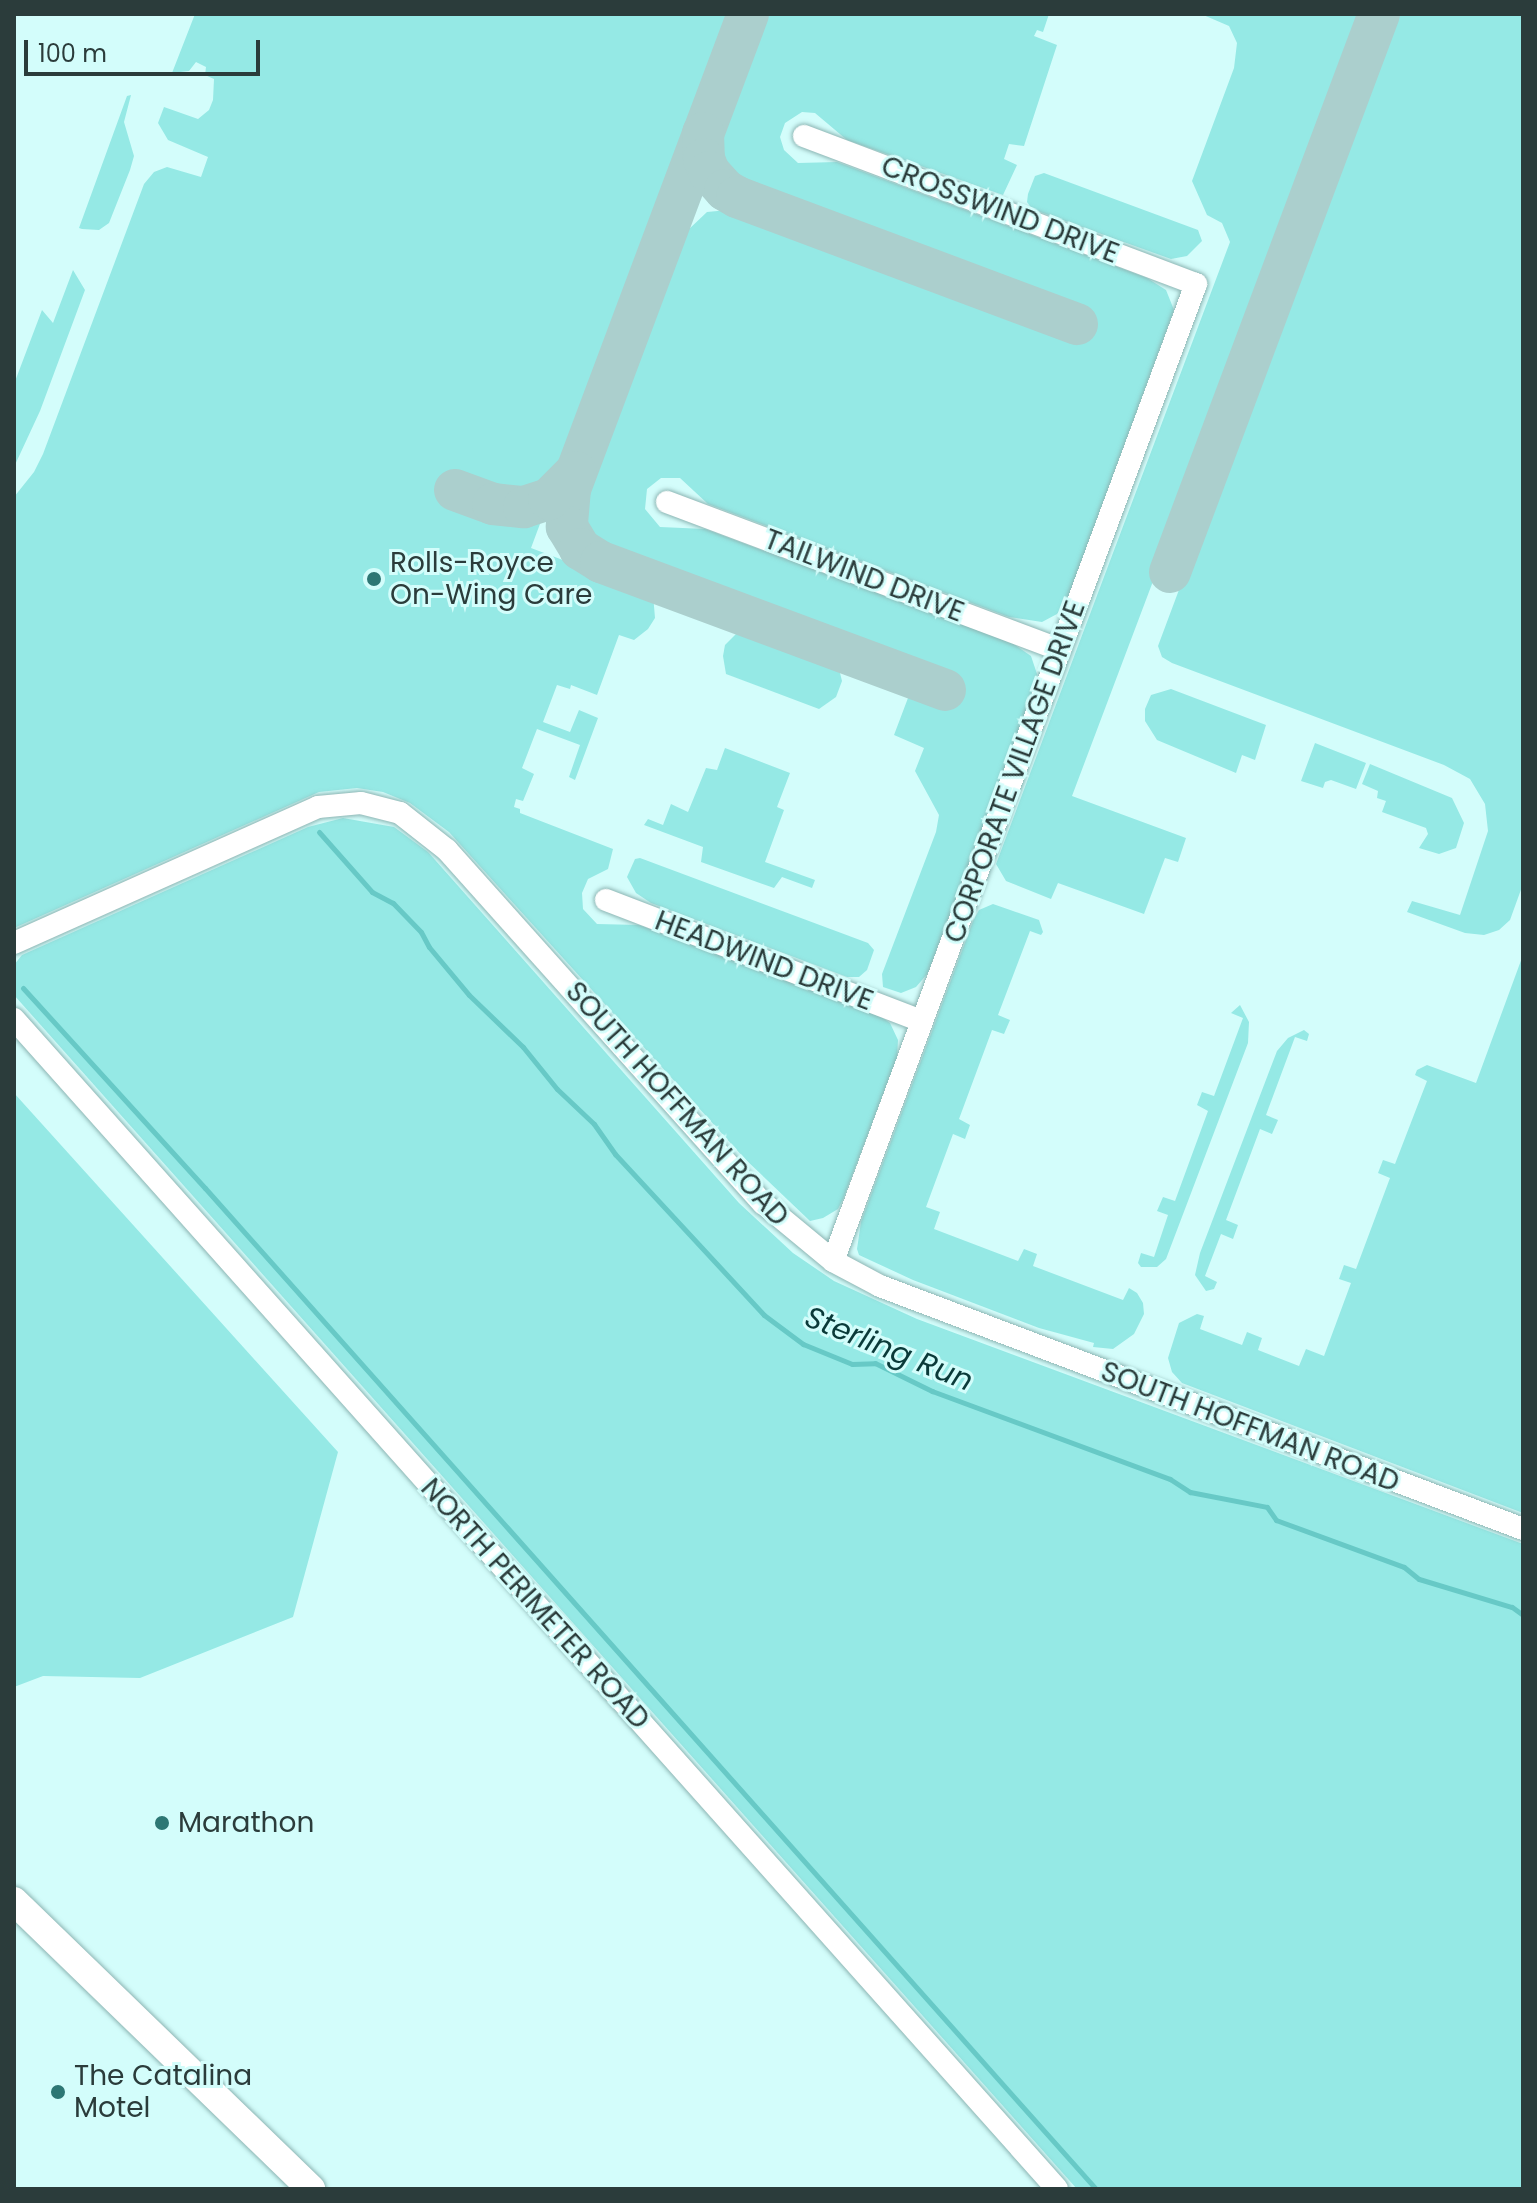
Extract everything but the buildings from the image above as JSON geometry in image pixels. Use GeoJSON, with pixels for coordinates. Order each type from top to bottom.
{"type":"FeatureCollection","features":[{"type":"Feature","properties":{"kind":"main road"},"geometry":{"type":"LineString","coordinates":[[14,1901],[311,2189]]}},
{"type":"Feature","properties":{"kind":"street","name":"CROSSWIND DRIVE"},"geometry":{"type":"LineString","coordinates":[[804,136],[1196,284]]}},
{"type":"Feature","properties":{"kind":"street","name":"CORPORATE VILLAGE DRIVE"},"geometry":{"type":"LineString","coordinates":[[833,1261],[1196,284]]}},
{"type":"Feature","properties":{"kind":"street","name":"TAILWIND DRIVE"},"geometry":{"type":"LineString","coordinates":[[667,502],[1060,650]]}},
{"type":"Feature","properties":{"kind":"street","name":"SOUTH HOFFMAN ROAD"},"geometry":{"type":"LineString","coordinates":[[14,943],[318,807],[361,803],[400,813],[447,850],[763,1203],[833,1261],[880,1286],[1523,1529]]}},
{"type":"Feature","properties":{"kind":"street","name":"HEADWIND DRIVE"},"geometry":{"type":"LineString","coordinates":[[606,900],[922,1021]]}},
{"type":"Feature","properties":{"kind":"street","name":"NORTH PERIMETER ROAD"},"geometry":{"type":"LineString","coordinates":[[14,1019],[1057,2189]]}},
{"type":"Feature","properties":{"kind":"shaded area"},"geometry":{"type":"Polygon","coordinates":[[[195,14],[730,14],[531,548],[653,594],[655,618],[648,629],[634,640],[619,635],[597,695],[571,685],[570,689],[557,685],[543,722],[570,732],[579,710],[598,718],[575,780],[569,777],[580,745],[537,729],[522,768],[534,774],[523,801],[516,799],[514,807],[520,809],[520,813],[613,849],[608,869],[588,879],[582,893],[583,909],[597,924],[639,925],[877,1014],[890,1023],[898,1040],[897,1058],[843,1199],[838,1209],[823,1218],[810,1221],[745,1159],[449,832],[410,803],[383,792],[357,788],[319,792],[14,928],[14,497],[34,472],[43,454],[144,184],[154,172],[167,167],[201,177],[208,157],[168,140],[158,123],[164,107],[198,119],[209,110],[213,100],[214,79],[205,75],[206,67],[196,62],[189,71],[172,73],[195,14]]]}},
{"type":"Feature","properties":{"kind":"shaded area"},"geometry":{"type":"Polygon","coordinates":[[[769,14],[1049,14],[1043,32],[1037,30],[1034,36],[1057,45],[1024,146],[1009,144],[1004,159],[1017,165],[1003,195],[847,140],[815,113],[802,112],[785,123],[780,137],[784,150],[798,163],[837,162],[1147,278],[1166,290],[1174,310],[1066,603],[1057,614],[1042,622],[1009,617],[708,504],[680,478],[661,478],[647,489],[645,509],[660,527],[705,529],[1012,643],[1031,656],[1037,674],[1035,687],[928,973],[916,987],[901,993],[883,987],[882,974],[936,832],[939,815],[915,771],[924,748],[894,735],[911,690],[944,704],[953,679],[640,562],[594,537],[586,517],[587,501],[687,231],[707,212],[728,210],[769,221],[1083,338],[1092,316],[777,197],[734,175],[724,161],[723,136],[769,14]]]}},
{"type":"Feature","properties":{"kind":"shaded area"},"geometry":{"type":"Polygon","coordinates":[[[1201,14],[1367,14],[1072,796],[1186,838],[1178,862],[1165,858],[1144,914],[1058,883],[1051,899],[1006,881],[996,864],[1230,242],[1222,223],[1207,215],[1192,181],[1234,68],[1237,43],[1229,26],[1201,14]]]}},
{"type":"Feature","properties":{"kind":"shaded area"},"geometry":{"type":"Polygon","coordinates":[[[1394,14],[1523,14],[1523,884],[1510,920],[1499,930],[1484,935],[1465,933],[1407,912],[1412,901],[1460,915],[1488,831],[1485,804],[1470,779],[1444,765],[1172,663],[1162,657],[1158,646],[1394,14]]]}},
{"type":"Feature","properties":{"kind":"shaded area"},"geometry":{"type":"Polygon","coordinates":[[[131,95],[124,122],[134,156],[130,170],[109,223],[99,230],[79,228],[127,96],[131,95]]]}},
{"type":"Feature","properties":{"kind":"shaded area"},"geometry":{"type":"Polygon","coordinates":[[[1044,173],[1198,230],[1202,241],[1187,256],[1171,259],[1032,209],[1027,202],[1028,194],[1035,176],[1044,173]]]}},
{"type":"Feature","properties":{"kind":"shaded area"},"geometry":{"type":"Polygon","coordinates":[[[73,270],[85,290],[40,411],[14,467],[14,384],[42,310],[53,323],[73,270]]]}},
{"type":"Feature","properties":{"kind":"shaded area"},"geometry":{"type":"Polygon","coordinates":[[[744,626],[837,661],[842,681],[836,697],[819,709],[726,674],[725,645],[744,626]]]}},
{"type":"Feature","properties":{"kind":"shaded area"},"geometry":{"type":"Polygon","coordinates":[[[1171,689],[1266,725],[1255,760],[1242,755],[1236,773],[1157,740],[1145,721],[1145,709],[1151,695],[1171,689]]]}},
{"type":"Feature","properties":{"kind":"shaded area"},"geometry":{"type":"Polygon","coordinates":[[[1315,743],[1366,763],[1356,789],[1331,780],[1325,782],[1323,788],[1301,781],[1315,743]]]}},
{"type":"Feature","properties":{"kind":"shaded area"},"geometry":{"type":"Polygon","coordinates":[[[725,748],[790,773],[777,807],[784,810],[765,862],[815,880],[812,888],[782,877],[774,888],[701,862],[703,847],[644,825],[648,819],[663,825],[671,804],[688,812],[706,768],[717,770],[725,748]]]}},
{"type":"Feature","properties":{"kind":"shaded area"},"geometry":{"type":"Polygon","coordinates":[[[1370,764],[1452,798],[1464,823],[1456,848],[1439,854],[1419,848],[1428,834],[1426,828],[1382,812],[1386,801],[1377,798],[1378,791],[1362,784],[1370,764]]]}},
{"type":"Feature","properties":{"kind":"shaded area"},"geometry":{"type":"Polygon","coordinates":[[[343,818],[394,827],[428,852],[739,1203],[793,1253],[834,1281],[917,1319],[1523,1544],[1523,2189],[1077,2189],[14,995],[14,965],[22,955],[308,827],[343,818]]]}},
{"type":"Feature","properties":{"kind":"shaded area"},"geometry":{"type":"Polygon","coordinates":[[[640,858],[868,943],[874,950],[867,970],[859,977],[847,977],[651,903],[636,893],[627,877],[635,859],[640,858]]]}},
{"type":"Feature","properties":{"kind":"shaded area"},"geometry":{"type":"Polygon","coordinates":[[[993,904],[1039,920],[1043,932],[1041,935],[1030,931],[998,1015],[1010,1020],[1004,1034],[992,1030],[959,1119],[970,1125],[965,1139],[953,1134],[926,1207],[940,1212],[934,1229],[1018,1261],[1024,1249],[1037,1254],[1033,1266],[1123,1300],[1129,1288],[1137,1293],[1143,1303],[1144,1314],[1134,1334],[1113,1349],[1093,1347],[1094,1343],[1039,1328],[913,1280],[859,1255],[857,1249],[861,1222],[973,921],[979,910],[993,904]]]}},
{"type":"Feature","properties":{"kind":"shaded area"},"geometry":{"type":"Polygon","coordinates":[[[1523,955],[1523,1513],[1182,1383],[1172,1372],[1168,1358],[1179,1323],[1197,1314],[1204,1316],[1200,1329],[1242,1345],[1247,1332],[1262,1338],[1258,1350],[1299,1366],[1306,1349],[1324,1356],[1351,1283],[1339,1279],[1344,1265],[1356,1269],[1390,1178],[1378,1173],[1383,1160],[1395,1164],[1427,1081],[1415,1075],[1417,1070],[1427,1065],[1476,1083],[1523,955]]]}},
{"type":"Feature","properties":{"kind":"shaded area"},"geometry":{"type":"Polygon","coordinates":[[[1240,1005],[1249,1022],[1248,1043],[1166,1259],[1157,1267],[1141,1267],[1138,1263],[1141,1253],[1154,1257],[1168,1215],[1157,1211],[1163,1197],[1175,1201],[1208,1111],[1197,1105],[1202,1092],[1214,1096],[1243,1018],[1231,1013],[1240,1005]]]}},
{"type":"Feature","properties":{"kind":"shaded area"},"geometry":{"type":"Polygon","coordinates":[[[1304,1030],[1309,1034],[1307,1041],[1295,1037],[1266,1115],[1278,1120],[1272,1134],[1260,1129],[1226,1220],[1238,1225],[1233,1239],[1221,1234],[1205,1276],[1217,1282],[1214,1289],[1206,1291],[1195,1275],[1200,1253],[1277,1051],[1288,1038],[1304,1030]]]}},
{"type":"Feature","properties":{"kind":"shaded area"},"geometry":{"type":"Polygon","coordinates":[[[14,1093],[338,1452],[293,1617],[140,1678],[43,1676],[14,1687],[14,1093]]]}},
{"type":"Feature","properties":{"kind":"waterway","name":"Sterling Run"},"geometry":{"type":"LineString","coordinates":[[319,832],[372,892],[393,903],[421,932],[429,947],[469,995],[523,1047],[557,1089],[594,1124],[615,1154],[764,1315],[803,1344],[852,1364],[875,1363],[932,1391],[1170,1479],[1190,1492],[1267,1507],[1276,1520],[1404,1567],[1419,1579],[1512,1607],[1523,1615]]}},
{"type":"Feature","properties":{"kind":"waterway"},"geometry":{"type":"LineString","coordinates":[[23,988],[205,1188],[1096,2189]]}},
{"type":"Feature","properties":{"kind":"taxiway"},"geometry":{"type":"LineString","coordinates":[[748,14],[570,489],[567,527],[580,549],[601,562],[945,690]]}},
{"type":"Feature","properties":{"kind":"taxiway"},"geometry":{"type":"LineString","coordinates":[[1170,572],[1379,14]]}},
{"type":"Feature","properties":{"kind":"taxiway"},"geometry":{"type":"LineString","coordinates":[[703,133],[704,159],[709,172],[725,190],[737,197],[1077,324]]}},
{"type":"Feature","properties":{"kind":"taxiway"},"geometry":{"type":"LineString","coordinates":[[455,490],[493,504],[524,507],[549,499],[576,472]]}},
{"type":"Feature","properties":{"kind":"place","name":"Rolls-Royce On-Wing Care"},"geometry":{"type":"Point","coordinates":[374,579]}},
{"type":"Feature","properties":{"kind":"place","name":"Marathon"},"geometry":{"type":"Point","coordinates":[162,1823]}},
{"type":"Feature","properties":{"kind":"place","name":"The Catalina Motel"},"geometry":{"type":"Point","coordinates":[58,2092]}}]}
